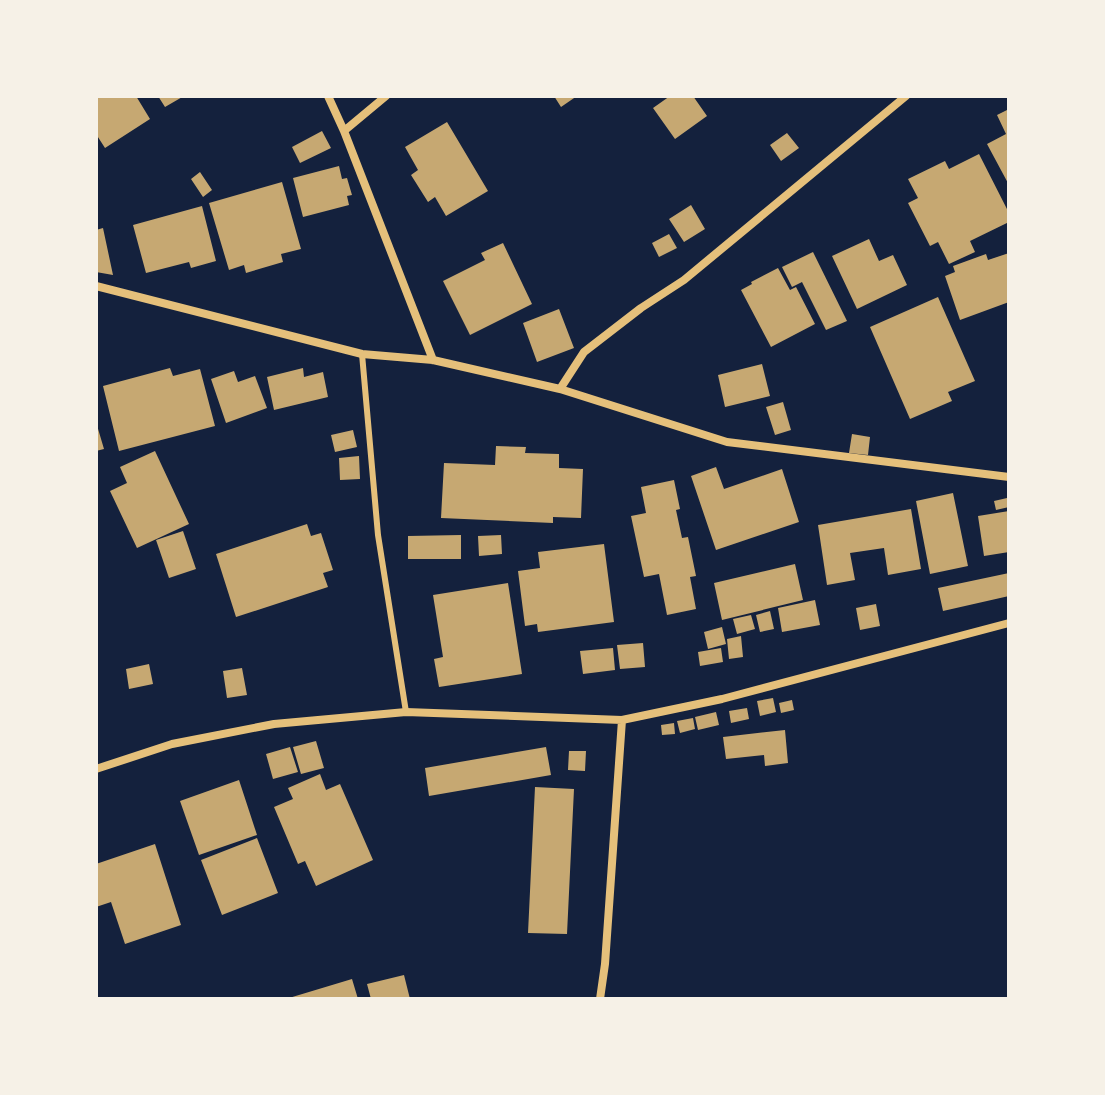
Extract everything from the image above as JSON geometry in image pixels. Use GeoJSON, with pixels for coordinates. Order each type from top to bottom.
{"type":"FeatureCollection","features":[{"type":"Feature","properties":{"kind":"street"},"geometry":{"type":"LineString","coordinates":[[328,96],[433,360]]}},
{"type":"Feature","properties":{"kind":"street"},"geometry":{"type":"LineString","coordinates":[[344,131],[386,96]]}},
{"type":"Feature","properties":{"kind":"street"},"geometry":{"type":"LineString","coordinates":[[560,389],[584,352],[641,308],[684,280],[906,96]]}},
{"type":"Feature","properties":{"kind":"street"},"geometry":{"type":"LineString","coordinates":[[96,286],[362,354],[433,360],[560,389],[727,442],[1009,477]]}},
{"type":"Feature","properties":{"kind":"street"},"geometry":{"type":"LineString","coordinates":[[96,769],[172,744],[274,724],[406,712],[622,720],[722,699],[1009,623]]}},
{"type":"Feature","properties":{"kind":"street"},"geometry":{"type":"LineString","coordinates":[[600,999],[622,720]]}},
{"type":"Feature","properties":{"kind":"lane"},"geometry":{"type":"LineString","coordinates":[[362,354],[378,535],[406,712]]}},
{"type":"Feature","properties":{"kind":"building"},"geometry":{"type":"Polygon","coordinates":[[[96,96],[136,96],[150,119],[105,148],[96,134],[96,96]]]}},
{"type":"Feature","properties":{"kind":"building"},"geometry":{"type":"Polygon","coordinates":[[[158,96],[184,96],[165,107],[158,96]]]}},
{"type":"Feature","properties":{"kind":"building"},"geometry":{"type":"Polygon","coordinates":[[[554,96],[577,96],[561,107],[554,96]]]}},
{"type":"Feature","properties":{"kind":"building"},"geometry":{"type":"Polygon","coordinates":[[[670,96],[693,96],[707,116],[675,139],[653,108],[670,96]]]}},
{"type":"Feature","properties":{"kind":"building"},"geometry":{"type":"Polygon","coordinates":[[[1009,109],[1009,185],[987,144],[1006,134],[997,115],[1009,109]]]}},
{"type":"Feature","properties":{"kind":"building"},"geometry":{"type":"Polygon","coordinates":[[[447,122],[488,191],[446,216],[435,197],[428,202],[411,175],[418,170],[405,147],[447,122]]]}},
{"type":"Feature","properties":{"kind":"building"},"geometry":{"type":"Polygon","coordinates":[[[322,131],[331,148],[300,163],[292,147],[322,131]]]}},
{"type":"Feature","properties":{"kind":"building"},"geometry":{"type":"Polygon","coordinates":[[[787,133],[799,148],[781,161],[770,145],[787,133]]]}},
{"type":"Feature","properties":{"kind":"building"},"geometry":{"type":"Polygon","coordinates":[[[979,154],[1009,213],[1009,222],[970,241],[975,252],[949,264],[938,242],[930,246],[908,203],[918,198],[908,179],[945,161],[949,169],[979,154]]]}},
{"type":"Feature","properties":{"kind":"building"},"geometry":{"type":"Polygon","coordinates":[[[339,166],[342,179],[347,178],[352,195],[347,196],[349,205],[303,217],[293,178],[339,166]]]}},
{"type":"Feature","properties":{"kind":"building"},"geometry":{"type":"Polygon","coordinates":[[[200,172],[212,190],[203,197],[191,179],[200,172]]]}},
{"type":"Feature","properties":{"kind":"building"},"geometry":{"type":"Polygon","coordinates":[[[282,182],[301,249],[281,254],[283,262],[246,273],[244,265],[229,270],[209,203],[282,182]]]}},
{"type":"Feature","properties":{"kind":"building"},"geometry":{"type":"Polygon","coordinates":[[[691,205],[705,229],[684,242],[669,219],[691,205]]]}},
{"type":"Feature","properties":{"kind":"building"},"geometry":{"type":"Polygon","coordinates":[[[202,206],[216,261],[191,268],[189,262],[146,273],[133,225],[202,206]]]}},
{"type":"Feature","properties":{"kind":"building"},"geometry":{"type":"Polygon","coordinates":[[[103,228],[113,275],[96,272],[96,230],[103,228]]]}},
{"type":"Feature","properties":{"kind":"building"},"geometry":{"type":"Polygon","coordinates":[[[669,234],[677,248],[659,257],[652,243],[669,234]]]}},
{"type":"Feature","properties":{"kind":"building"},"geometry":{"type":"Polygon","coordinates":[[[869,239],[879,261],[893,255],[907,285],[857,309],[832,256],[869,239]]]}},
{"type":"Feature","properties":{"kind":"building"},"geometry":{"type":"Polygon","coordinates":[[[503,243],[532,304],[470,335],[443,281],[485,260],[481,253],[503,243]]]}},
{"type":"Feature","properties":{"kind":"building"},"geometry":{"type":"Polygon","coordinates":[[[813,252],[847,321],[826,330],[802,282],[792,287],[782,267],[813,252]]]}},
{"type":"Feature","properties":{"kind":"building"},"geometry":{"type":"Polygon","coordinates":[[[1009,253],[1009,302],[960,320],[945,276],[955,272],[953,266],[986,254],[988,260],[1009,253]]]}},
{"type":"Feature","properties":{"kind":"building"},"geometry":{"type":"Polygon","coordinates":[[[778,268],[790,290],[796,287],[815,324],[771,347],[741,290],[778,268]]]}},
{"type":"Feature","properties":{"kind":"building"},"geometry":{"type":"Polygon","coordinates":[[[938,297],[975,381],[948,392],[952,401],[910,419],[870,327],[938,297]]]}},
{"type":"Feature","properties":{"kind":"building"},"geometry":{"type":"Polygon","coordinates":[[[559,309],[574,348],[537,362],[523,323],[559,309]]]}},
{"type":"Feature","properties":{"kind":"building"},"geometry":{"type":"Polygon","coordinates":[[[762,364],[770,396],[725,407],[718,375],[762,364]]]}},
{"type":"Feature","properties":{"kind":"building"},"geometry":{"type":"Polygon","coordinates":[[[170,368],[173,376],[200,369],[215,426],[119,451],[103,386],[170,368]]]}},
{"type":"Feature","properties":{"kind":"building"},"geometry":{"type":"Polygon","coordinates":[[[303,368],[304,377],[323,372],[328,397],[274,410],[267,377],[303,368]]]}},
{"type":"Feature","properties":{"kind":"building"},"geometry":{"type":"Polygon","coordinates":[[[234,371],[238,382],[255,376],[267,408],[226,423],[211,379],[234,371]]]}},
{"type":"Feature","properties":{"kind":"building"},"geometry":{"type":"Polygon","coordinates":[[[783,402],[791,430],[775,435],[766,407],[783,402]]]}},
{"type":"Feature","properties":{"kind":"building"},"geometry":{"type":"Polygon","coordinates":[[[96,422],[104,449],[96,451],[96,422]]]}},
{"type":"Feature","properties":{"kind":"building"},"geometry":{"type":"Polygon","coordinates":[[[353,430],[357,447],[335,452],[331,435],[353,430]]]}},
{"type":"Feature","properties":{"kind":"building"},"geometry":{"type":"Polygon","coordinates":[[[852,434],[870,437],[868,455],[849,453],[852,434]]]}},
{"type":"Feature","properties":{"kind":"building"},"geometry":{"type":"Polygon","coordinates":[[[496,446],[526,447],[525,453],[559,454],[559,468],[583,469],[581,518],[553,517],[553,523],[441,518],[444,463],[495,465],[496,446]]]}},
{"type":"Feature","properties":{"kind":"building"},"geometry":{"type":"Polygon","coordinates":[[[155,451],[189,524],[137,548],[110,491],[127,483],[120,467],[155,451]]]}},
{"type":"Feature","properties":{"kind":"building"},"geometry":{"type":"Polygon","coordinates":[[[359,456],[360,479],[340,480],[339,458],[359,456]]]}},
{"type":"Feature","properties":{"kind":"building"},"geometry":{"type":"Polygon","coordinates":[[[716,467],[724,489],[782,469],[799,522],[716,550],[691,476],[716,467]]]}},
{"type":"Feature","properties":{"kind":"building"},"geometry":{"type":"Polygon","coordinates":[[[674,480],[682,538],[688,537],[696,576],[690,577],[696,609],[667,615],[659,574],[644,577],[631,516],[646,513],[641,487],[674,480]]]}},
{"type":"Feature","properties":{"kind":"building"},"geometry":{"type":"Polygon","coordinates":[[[953,493],[968,566],[930,574],[916,501],[953,493]]]}},
{"type":"Feature","properties":{"kind":"building"},"geometry":{"type":"Polygon","coordinates":[[[1007,498],[1009,507],[996,510],[994,501],[1007,498]]]}},
{"type":"Feature","properties":{"kind":"building"},"geometry":{"type":"Polygon","coordinates":[[[911,509],[921,569],[888,575],[884,548],[850,553],[855,580],[827,585],[818,525],[911,509]]]}},
{"type":"Feature","properties":{"kind":"building"},"geometry":{"type":"Polygon","coordinates":[[[1009,511],[1009,552],[984,556],[978,516],[1009,511]]]}},
{"type":"Feature","properties":{"kind":"building"},"geometry":{"type":"Polygon","coordinates":[[[307,524],[311,536],[321,533],[333,570],[323,573],[328,587],[236,617],[216,554],[307,524]]]}},
{"type":"Feature","properties":{"kind":"building"},"geometry":{"type":"Polygon","coordinates":[[[183,531],[196,569],[169,578],[156,540],[183,531]]]}},
{"type":"Feature","properties":{"kind":"building"},"geometry":{"type":"Polygon","coordinates":[[[461,535],[461,559],[408,559],[408,536],[461,535]]]}},
{"type":"Feature","properties":{"kind":"building"},"geometry":{"type":"Polygon","coordinates":[[[501,535],[502,554],[479,556],[478,536],[501,535]]]}},
{"type":"Feature","properties":{"kind":"building"},"geometry":{"type":"Polygon","coordinates":[[[604,544],[614,622],[538,632],[537,624],[525,626],[518,571],[540,568],[538,552],[604,544]]]}},
{"type":"Feature","properties":{"kind":"building"},"geometry":{"type":"Polygon","coordinates":[[[795,564],[803,600],[722,620],[714,583],[795,564]]]}},
{"type":"Feature","properties":{"kind":"building"},"geometry":{"type":"Polygon","coordinates":[[[1009,573],[1009,596],[943,611],[938,588],[1009,573]]]}},
{"type":"Feature","properties":{"kind":"building"},"geometry":{"type":"Polygon","coordinates":[[[508,583],[522,674],[439,687],[434,659],[443,657],[433,595],[508,583]]]}},
{"type":"Feature","properties":{"kind":"building"},"geometry":{"type":"Polygon","coordinates":[[[815,600],[820,625],[782,632],[778,608],[815,600]]]}},
{"type":"Feature","properties":{"kind":"building"},"geometry":{"type":"Polygon","coordinates":[[[876,604],[880,626],[860,630],[856,608],[876,604]]]}},
{"type":"Feature","properties":{"kind":"building"},"geometry":{"type":"Polygon","coordinates":[[[770,611],[774,629],[760,632],[756,615],[770,611]]]}},
{"type":"Feature","properties":{"kind":"building"},"geometry":{"type":"Polygon","coordinates":[[[751,615],[755,629],[737,634],[733,619],[751,615]]]}},
{"type":"Feature","properties":{"kind":"building"},"geometry":{"type":"Polygon","coordinates":[[[722,627],[726,644],[708,649],[704,632],[722,627]]]}},
{"type":"Feature","properties":{"kind":"building"},"geometry":{"type":"Polygon","coordinates":[[[741,636],[743,657],[729,659],[727,639],[741,636]]]}},
{"type":"Feature","properties":{"kind":"building"},"geometry":{"type":"Polygon","coordinates":[[[643,643],[645,667],[620,669],[617,645],[643,643]]]}},
{"type":"Feature","properties":{"kind":"building"},"geometry":{"type":"Polygon","coordinates":[[[613,648],[615,670],[583,674],[580,651],[613,648]]]}},
{"type":"Feature","properties":{"kind":"building"},"geometry":{"type":"Polygon","coordinates":[[[721,648],[723,662],[700,666],[698,652],[721,648]]]}},
{"type":"Feature","properties":{"kind":"building"},"geometry":{"type":"Polygon","coordinates":[[[149,664],[153,684],[129,689],[126,669],[149,664]]]}},
{"type":"Feature","properties":{"kind":"building"},"geometry":{"type":"Polygon","coordinates":[[[242,668],[247,695],[227,698],[223,671],[242,668]]]}},
{"type":"Feature","properties":{"kind":"building"},"geometry":{"type":"Polygon","coordinates":[[[773,698],[776,712],[760,716],[757,701],[773,698]]]}},
{"type":"Feature","properties":{"kind":"building"},"geometry":{"type":"Polygon","coordinates":[[[792,700],[794,710],[781,713],[779,703],[792,700]]]}},
{"type":"Feature","properties":{"kind":"building"},"geometry":{"type":"Polygon","coordinates":[[[747,708],[749,719],[731,723],[729,711],[747,708]]]}},
{"type":"Feature","properties":{"kind":"building"},"geometry":{"type":"Polygon","coordinates":[[[716,712],[719,725],[698,730],[695,717],[716,712]]]}},
{"type":"Feature","properties":{"kind":"building"},"geometry":{"type":"Polygon","coordinates":[[[693,718],[695,729],[680,733],[677,721],[693,718]]]}},
{"type":"Feature","properties":{"kind":"building"},"geometry":{"type":"Polygon","coordinates":[[[674,723],[675,734],[662,735],[661,725],[674,723]]]}},
{"type":"Feature","properties":{"kind":"building"},"geometry":{"type":"Polygon","coordinates":[[[785,730],[788,763],[765,766],[764,755],[726,759],[723,737],[785,730]]]}},
{"type":"Feature","properties":{"kind":"building"},"geometry":{"type":"Polygon","coordinates":[[[316,741],[324,768],[301,774],[293,747],[316,741]]]}},
{"type":"Feature","properties":{"kind":"building"},"geometry":{"type":"Polygon","coordinates":[[[290,747],[298,772],[273,779],[266,754],[290,747]]]}},
{"type":"Feature","properties":{"kind":"building"},"geometry":{"type":"Polygon","coordinates":[[[546,747],[551,775],[429,796],[425,768],[546,747]]]}},
{"type":"Feature","properties":{"kind":"building"},"geometry":{"type":"Polygon","coordinates":[[[569,751],[586,751],[585,771],[568,770],[569,751]]]}},
{"type":"Feature","properties":{"kind":"building"},"geometry":{"type":"Polygon","coordinates":[[[320,774],[326,790],[340,784],[373,860],[316,886],[305,861],[298,864],[274,807],[293,799],[288,788],[320,774]]]}},
{"type":"Feature","properties":{"kind":"building"},"geometry":{"type":"Polygon","coordinates":[[[239,780],[257,835],[199,855],[180,801],[239,780]]]}},
{"type":"Feature","properties":{"kind":"building"},"geometry":{"type":"Polygon","coordinates":[[[535,787],[574,789],[567,934],[528,933],[535,787]]]}},
{"type":"Feature","properties":{"kind":"building"},"geometry":{"type":"Polygon","coordinates":[[[257,838],[278,893],[222,915],[201,860],[257,838]]]}},
{"type":"Feature","properties":{"kind":"building"},"geometry":{"type":"Polygon","coordinates":[[[155,844],[181,925],[125,944],[111,902],[96,907],[96,864],[155,844]]]}},
{"type":"Feature","properties":{"kind":"building"},"geometry":{"type":"Polygon","coordinates":[[[404,975],[410,999],[371,999],[367,984],[404,975]]]}},
{"type":"Feature","properties":{"kind":"building"},"geometry":{"type":"Polygon","coordinates":[[[352,979],[358,999],[289,999],[289,998],[352,979]]]}}]}
